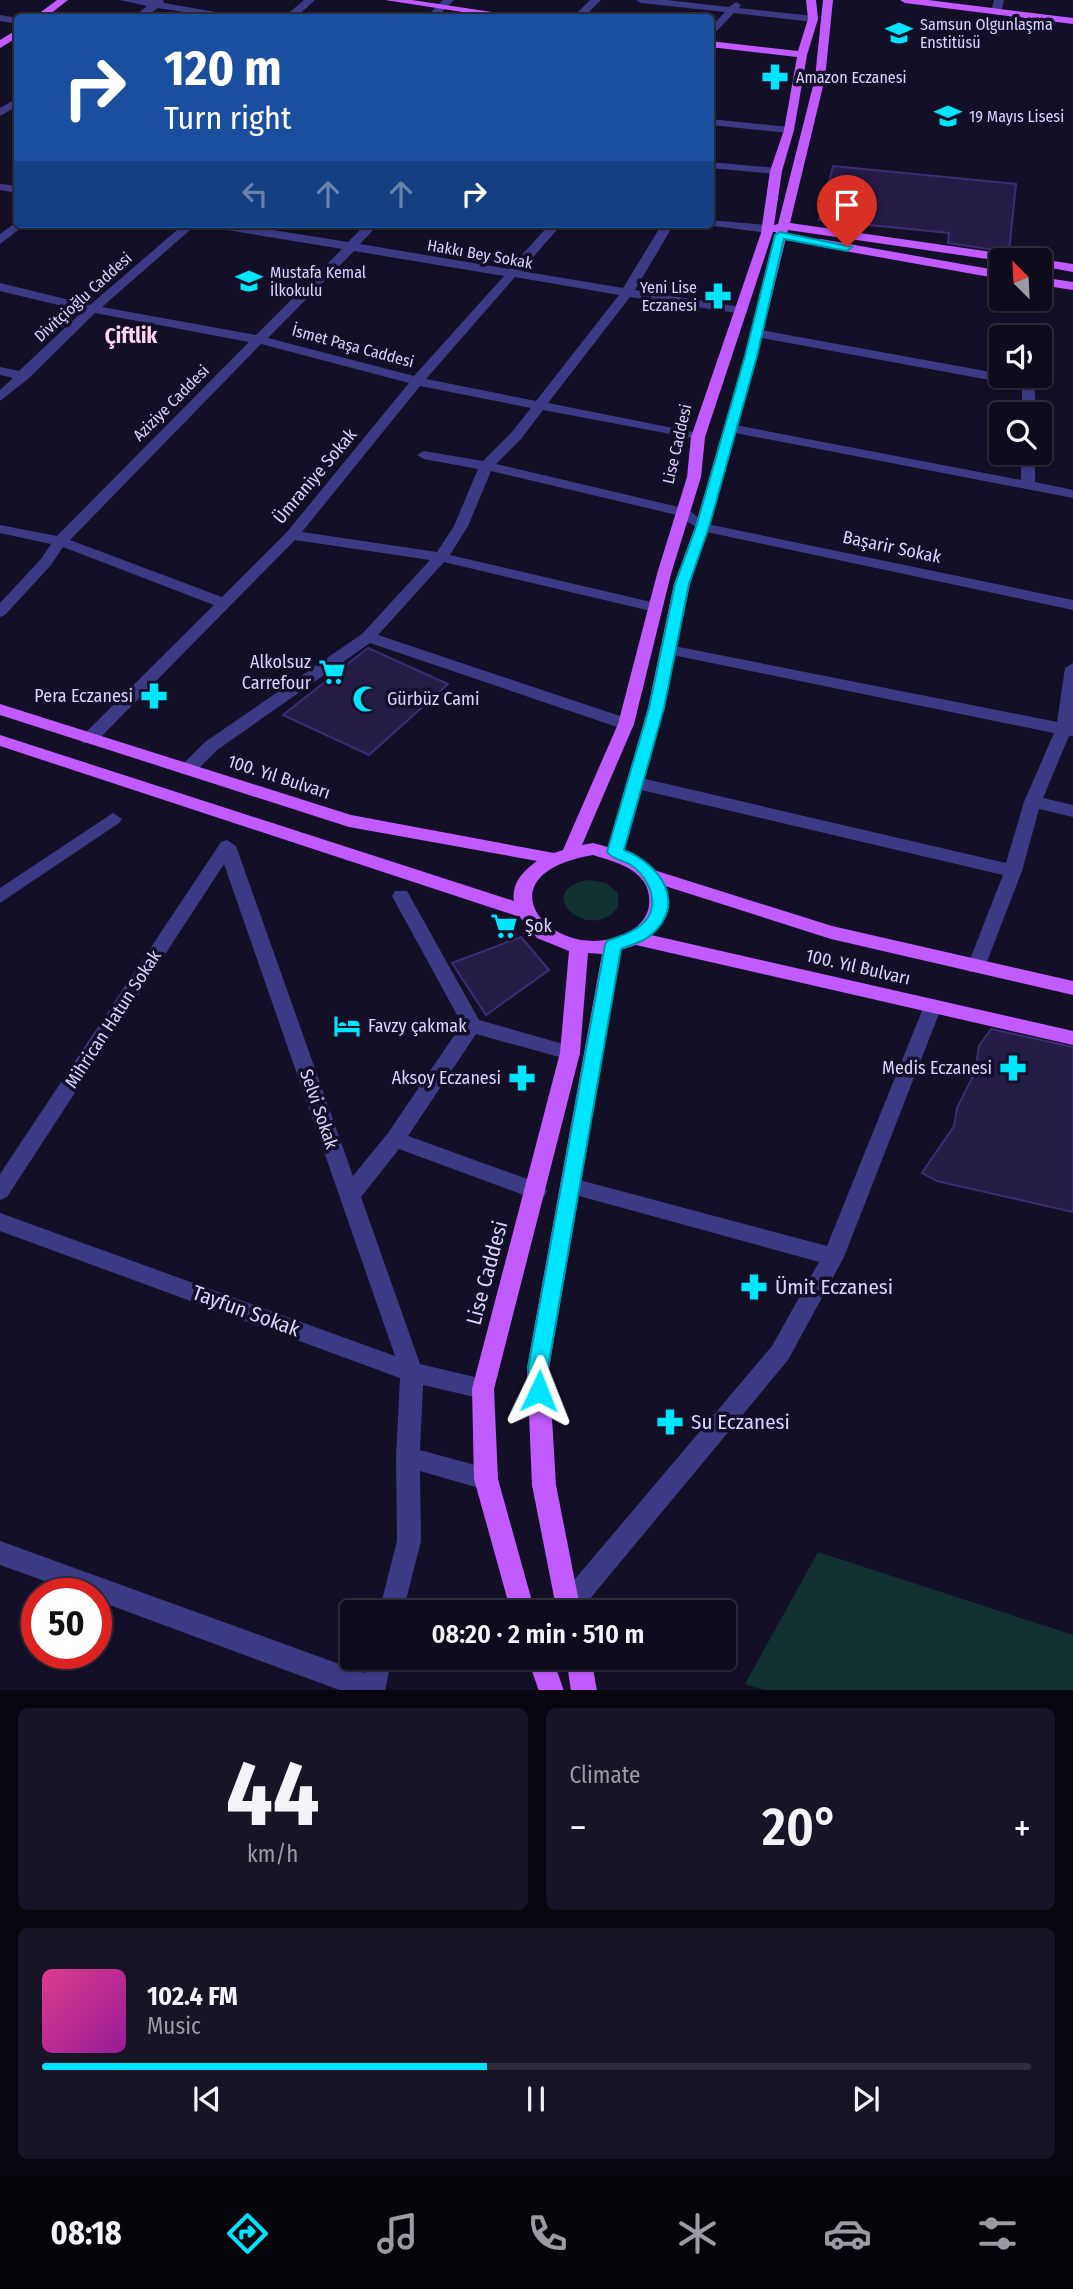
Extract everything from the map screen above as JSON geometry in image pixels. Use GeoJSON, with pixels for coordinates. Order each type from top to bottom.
{"type":"FeatureCollection","features":[{"type":"Feature","properties":{"kind":"main road"},"geometry":{"type":"LineString","coordinates":[[44,14],[63,0]]}},
{"type":"Feature","properties":{"kind":"main road"},"geometry":{"type":"LineString","coordinates":[[390,0],[445,3],[505,14]]}},
{"type":"Feature","properties":{"kind":"main road","name":"Lise Caddesi"},"geometry":{"type":"LineString","coordinates":[[572,851],[626,724],[655,607],[694,477],[698,437],[740,311],[777,230],[776,172],[789,130],[802,55],[813,19],[811,0]]}},
{"type":"Feature","properties":{"kind":"main road","name":"Lise Caddesi"},"geometry":{"type":"LineString","coordinates":[[615,852],[637,783],[682,584],[702,527],[730,428],[755,333],[777,230],[820,78],[828,0]]}},
{"type":"Feature","properties":{"kind":"main road"},"geometry":{"type":"LineString","coordinates":[[905,0],[1073,21]]}},
{"type":"Feature","properties":{"kind":"main road"},"geometry":{"type":"LineString","coordinates":[[714,44],[802,55]]}},
{"type":"Feature","properties":{"kind":"main road"},"geometry":{"type":"LineString","coordinates":[[777,230],[989,256]]}},
{"type":"Feature","properties":{"kind":"main road"},"geometry":{"type":"LineString","coordinates":[[777,230],[989,273]]}},
{"type":"Feature","properties":{"kind":"main road"},"geometry":{"type":"LineString","coordinates":[[1052,265],[1073,268]]}},
{"type":"Feature","properties":{"kind":"main road"},"geometry":{"type":"LineString","coordinates":[[1052,283],[1073,286]]}},
{"type":"Feature","properties":{"kind":"main road","name":"100. Yıl Bulvarı"},"geometry":{"type":"LineString","coordinates":[[0,709],[349,821],[552,858]]}},
{"type":"Feature","properties":{"kind":"main road"},"geometry":{"type":"LineString","coordinates":[[0,740],[526,912]]}},
{"type":"Feature","properties":{"kind":"main road"},"geometry":{"type":"LineString","coordinates":[[593,849],[615,852],[635,860],[653,876],[659,887],[661,903],[656,918],[644,932],[613,945],[579,947],[557,941],[539,930],[526,912],[523,899],[526,883],[536,869],[552,858],[572,851],[593,849]]}},
{"type":"Feature","properties":{"kind":"main road","name":"100. Yıl Bulvarı"},"geometry":{"type":"LineString","coordinates":[[653,876],[831,932],[1073,988]]}},
{"type":"Feature","properties":{"kind":"main road","name":"100. Yıl Bulvarı"},"geometry":{"type":"LineString","coordinates":[[634,938],[1073,1038]]}},
{"type":"Feature","properties":{"kind":"main road"},"geometry":{"type":"LineString","coordinates":[[567,1600],[544,1485],[538,1368],[613,945]]}},
{"type":"Feature","properties":{"kind":"main road","name":"Lise Caddesi"},"geometry":{"type":"LineString","coordinates":[[520,1600],[486,1479],[483,1389],[537,1191],[570,1053],[579,947]]}},
{"type":"Feature","properties":{"kind":"main road"},"geometry":{"type":"LineString","coordinates":[[544,1670],[552,1690]]}},
{"type":"Feature","properties":{"kind":"main road"},"geometry":{"type":"LineString","coordinates":[[580,1670],[584,1690]]}},
{"type":"Feature","properties":{"kind":"street"},"geometry":{"type":"LineString","coordinates":[[125,0],[160,2],[224,14]]}},
{"type":"Feature","properties":{"kind":"street"},"geometry":{"type":"LineString","coordinates":[[293,14],[310,0]]}},
{"type":"Feature","properties":{"kind":"street"},"geometry":{"type":"LineString","coordinates":[[581,14],[596,0]]}},
{"type":"Feature","properties":{"kind":"street"},"geometry":{"type":"LineString","coordinates":[[641,0],[813,19]]}},
{"type":"Feature","properties":{"kind":"street"},"geometry":{"type":"LineString","coordinates":[[714,30],[740,0]]}},
{"type":"Feature","properties":{"kind":"street"},"geometry":{"type":"LineString","coordinates":[[996,12],[999,0]]}},
{"type":"Feature","properties":{"kind":"street"},"geometry":{"type":"LineString","coordinates":[[143,14],[160,2]]}},
{"type":"Feature","properties":{"kind":"street"},"geometry":{"type":"LineString","coordinates":[[714,122],[789,130]]}},
{"type":"Feature","properties":{"kind":"street"},"geometry":{"type":"LineString","coordinates":[[714,165],[776,172]]}},
{"type":"Feature","properties":{"kind":"street"},"geometry":{"type":"LineString","coordinates":[[714,223],[777,230]]}},
{"type":"Feature","properties":{"kind":"street"},"geometry":{"type":"LineString","coordinates":[[0,240],[15,228]]}},
{"type":"Feature","properties":{"kind":"street","name":"Divitçioğlu Caddesi"},"geometry":{"type":"LineString","coordinates":[[0,397],[92,309],[186,228]]}},
{"type":"Feature","properties":{"kind":"street","name":"Hakkı Bey Sokak"},"geometry":{"type":"LineString","coordinates":[[238,228],[509,275],[740,311]]}},
{"type":"Feature","properties":{"kind":"street","name":"Aziziye Caddesi"},"geometry":{"type":"LineString","coordinates":[[0,612],[46,562],[60,541],[369,228]]}},
{"type":"Feature","properties":{"kind":"street","name":"Ümraniye Sokak"},"geometry":{"type":"LineString","coordinates":[[89,739],[292,535],[417,381],[552,228]]}},
{"type":"Feature","properties":{"kind":"street"},"geometry":{"type":"LineString","coordinates":[[187,770],[211,746],[368,637],[440,557],[461,526],[486,466],[516,436],[538,404],[626,294],[666,228]]}},
{"type":"Feature","properties":{"kind":"street","name":"İsmet Paşa Caddesi"},"geometry":{"type":"LineString","coordinates":[[0,287],[92,309],[260,340],[417,381],[698,437]]}},
{"type":"Feature","properties":{"kind":"street"},"geometry":{"type":"LineString","coordinates":[[755,333],[1029,383],[1029,402]]}},
{"type":"Feature","properties":{"kind":"street"},"geometry":{"type":"LineString","coordinates":[[0,371],[23,376]]}},
{"type":"Feature","properties":{"kind":"street"},"geometry":{"type":"LineString","coordinates":[[730,428],[1073,495]]}},
{"type":"Feature","properties":{"kind":"street"},"geometry":{"type":"LineString","coordinates":[[424,455],[486,466],[682,512],[702,527]]}},
{"type":"Feature","properties":{"kind":"street"},"geometry":{"type":"LineString","coordinates":[[1027,486],[1028,465]]}},
{"type":"Feature","properties":{"kind":"street","name":"Başarir Sokak"},"geometry":{"type":"LineString","coordinates":[[702,527],[1073,605]]}},
{"type":"Feature","properties":{"kind":"street"},"geometry":{"type":"LineString","coordinates":[[0,529],[60,541],[225,603]]}},
{"type":"Feature","properties":{"kind":"street"},"geometry":{"type":"LineString","coordinates":[[292,535],[440,557],[655,607]]}},
{"type":"Feature","properties":{"kind":"street"},"geometry":{"type":"LineString","coordinates":[[368,637],[626,724]]}},
{"type":"Feature","properties":{"kind":"street"},"geometry":{"type":"LineString","coordinates":[[669,650],[1069,730]]}},
{"type":"Feature","properties":{"kind":"street"},"geometry":{"type":"LineString","coordinates":[[976,967],[1013,871],[1033,802],[1069,730],[1073,668]]}},
{"type":"Feature","properties":{"kind":"street"},"geometry":{"type":"LineString","coordinates":[[637,783],[1013,871]]}},
{"type":"Feature","properties":{"kind":"street"},"geometry":{"type":"LineString","coordinates":[[1033,802],[1073,811]]}},
{"type":"Feature","properties":{"kind":"street"},"geometry":{"type":"LineString","coordinates":[[0,897],[113,820]]}},
{"type":"Feature","properties":{"kind":"street","name":"Mihrican Hatun Sokak"},"geometry":{"type":"LineString","coordinates":[[0,1191],[227,846]]}},
{"type":"Feature","properties":{"kind":"street","name":"Selvi Sokak"},"geometry":{"type":"LineString","coordinates":[[227,846],[412,1372]]}},
{"type":"Feature","properties":{"kind":"street"},"geometry":{"type":"LineString","coordinates":[[401,897],[472,1026],[570,1053]]}},
{"type":"Feature","properties":{"kind":"street"},"geometry":{"type":"LineString","coordinates":[[576,1600],[780,1353],[833,1258],[933,1006]]}},
{"type":"Feature","properties":{"kind":"street"},"geometry":{"type":"LineString","coordinates":[[350,1196],[394,1139],[472,1026]]}},
{"type":"Feature","properties":{"kind":"street"},"geometry":{"type":"LineString","coordinates":[[394,1139],[537,1191]]}},
{"type":"Feature","properties":{"kind":"street"},"geometry":{"type":"LineString","coordinates":[[572,1186],[833,1258]]}},
{"type":"Feature","properties":{"kind":"street","name":"Tayfun Sokak"},"geometry":{"type":"LineString","coordinates":[[0,1222],[412,1372],[483,1389]]}},
{"type":"Feature","properties":{"kind":"street"},"geometry":{"type":"LineString","coordinates":[[394,1600],[409,1541],[408,1457],[412,1372]]}},
{"type":"Feature","properties":{"kind":"street"},"geometry":{"type":"LineString","coordinates":[[408,1457],[486,1479]]}},
{"type":"Feature","properties":{"kind":"street"},"geometry":{"type":"LineString","coordinates":[[0,1553],[372,1690],[377,1670]]}},
{"type":"Feature","properties":{"kind":"green space"},"geometry":{"type":"Polygon","coordinates":[[[588,880],[606,883],[618,893],[618,907],[606,917],[593,920],[581,918],[571,912],[565,903],[564,894],[571,886],[588,880]]]}},
{"type":"Feature","properties":{"kind":"green space"},"geometry":{"type":"Polygon","coordinates":[[[818,1552],[1073,1635],[1073,1690],[765,1690],[745,1684],[818,1552]]]}},
{"type":"Feature","properties":{"kind":"building"},"geometry":{"type":"Polygon","coordinates":[[[833,166],[1016,184],[1009,248],[989,249],[948,243],[949,233],[819,220],[833,166]]]}},
{"type":"Feature","properties":{"kind":"building","name":"Gürbüz Cami"},"geometry":{"type":"Polygon","coordinates":[[[368,648],[448,684],[369,755],[283,715],[368,648]]]}},
{"type":"Feature","properties":{"kind":"building"},"geometry":{"type":"Polygon","coordinates":[[[521,937],[549,970],[486,1015],[452,963],[521,937]]]}},
{"type":"Feature","properties":{"kind":"building"},"geometry":{"type":"Polygon","coordinates":[[[991,1029],[1073,1047],[1073,1212],[937,1181],[922,1173],[954,1126],[957,1108],[975,1072],[979,1046],[991,1029]]]}},
{"type":"Feature","properties":{"kind":"place","name":"Samsun Olgunlaşma Enstitüsü"},"geometry":{"type":"Point","coordinates":[899,33]}},
{"type":"Feature","properties":{"kind":"place","name":"Amazon Eczanesi"},"geometry":{"type":"Point","coordinates":[775,77]}},
{"type":"Feature","properties":{"kind":"place","name":"19 Mayıs Lisesi"},"geometry":{"type":"Point","coordinates":[948,116]}},
{"type":"Feature","properties":{"kind":"place","name":"Mustafa Kemal İlkokulu"},"geometry":{"type":"Point","coordinates":[249,281]}},
{"type":"Feature","properties":{"kind":"place","name":"Yeni Lise Eczanesi"},"geometry":{"type":"Point","coordinates":[718,296]}},
{"type":"Feature","properties":{"kind":"place","name":"Alkolsuz Carrefour"},"geometry":{"type":"Point","coordinates":[332,672]}},
{"type":"Feature","properties":{"kind":"place","name":"Pera Eczanesi"},"geometry":{"type":"Point","coordinates":[154,696]}},
{"type":"Feature","properties":{"kind":"place","name":"Gürbüz Cami"},"geometry":{"type":"Point","coordinates":[366,699]}},
{"type":"Feature","properties":{"kind":"place","name":"Şok"},"geometry":{"type":"Point","coordinates":[504,926]}},
{"type":"Feature","properties":{"kind":"place","name":"Favzy çakmak"},"geometry":{"type":"Point","coordinates":[347,1026]}},
{"type":"Feature","properties":{"kind":"place","name":"Medis Eczanesi"},"geometry":{"type":"Point","coordinates":[1013,1068]}},
{"type":"Feature","properties":{"kind":"place","name":"Aksoy Eczanesi"},"geometry":{"type":"Point","coordinates":[522,1078]}},
{"type":"Feature","properties":{"kind":"place","name":"Ümit Eczanesi"},"geometry":{"type":"Point","coordinates":[754,1287]}},
{"type":"Feature","properties":{"kind":"place","name":"Su Eczanesi"},"geometry":{"type":"Point","coordinates":[670,1422]}},
{"type":"Feature","properties":{"kind":"district","name":"Çiftlik"},"geometry":{"type":"Point","coordinates":[131,336]}},
{"type":"Feature","properties":{"kind":"route"},"geometry":{"type":"LineString","coordinates":[[539,1391],[538,1368],[613,945],[644,932],[656,918],[661,903],[659,887],[650,872],[635,860],[615,852],[637,783],[656,708],[682,584],[702,527],[751,356],[780,235],[847,247]]}}]}
